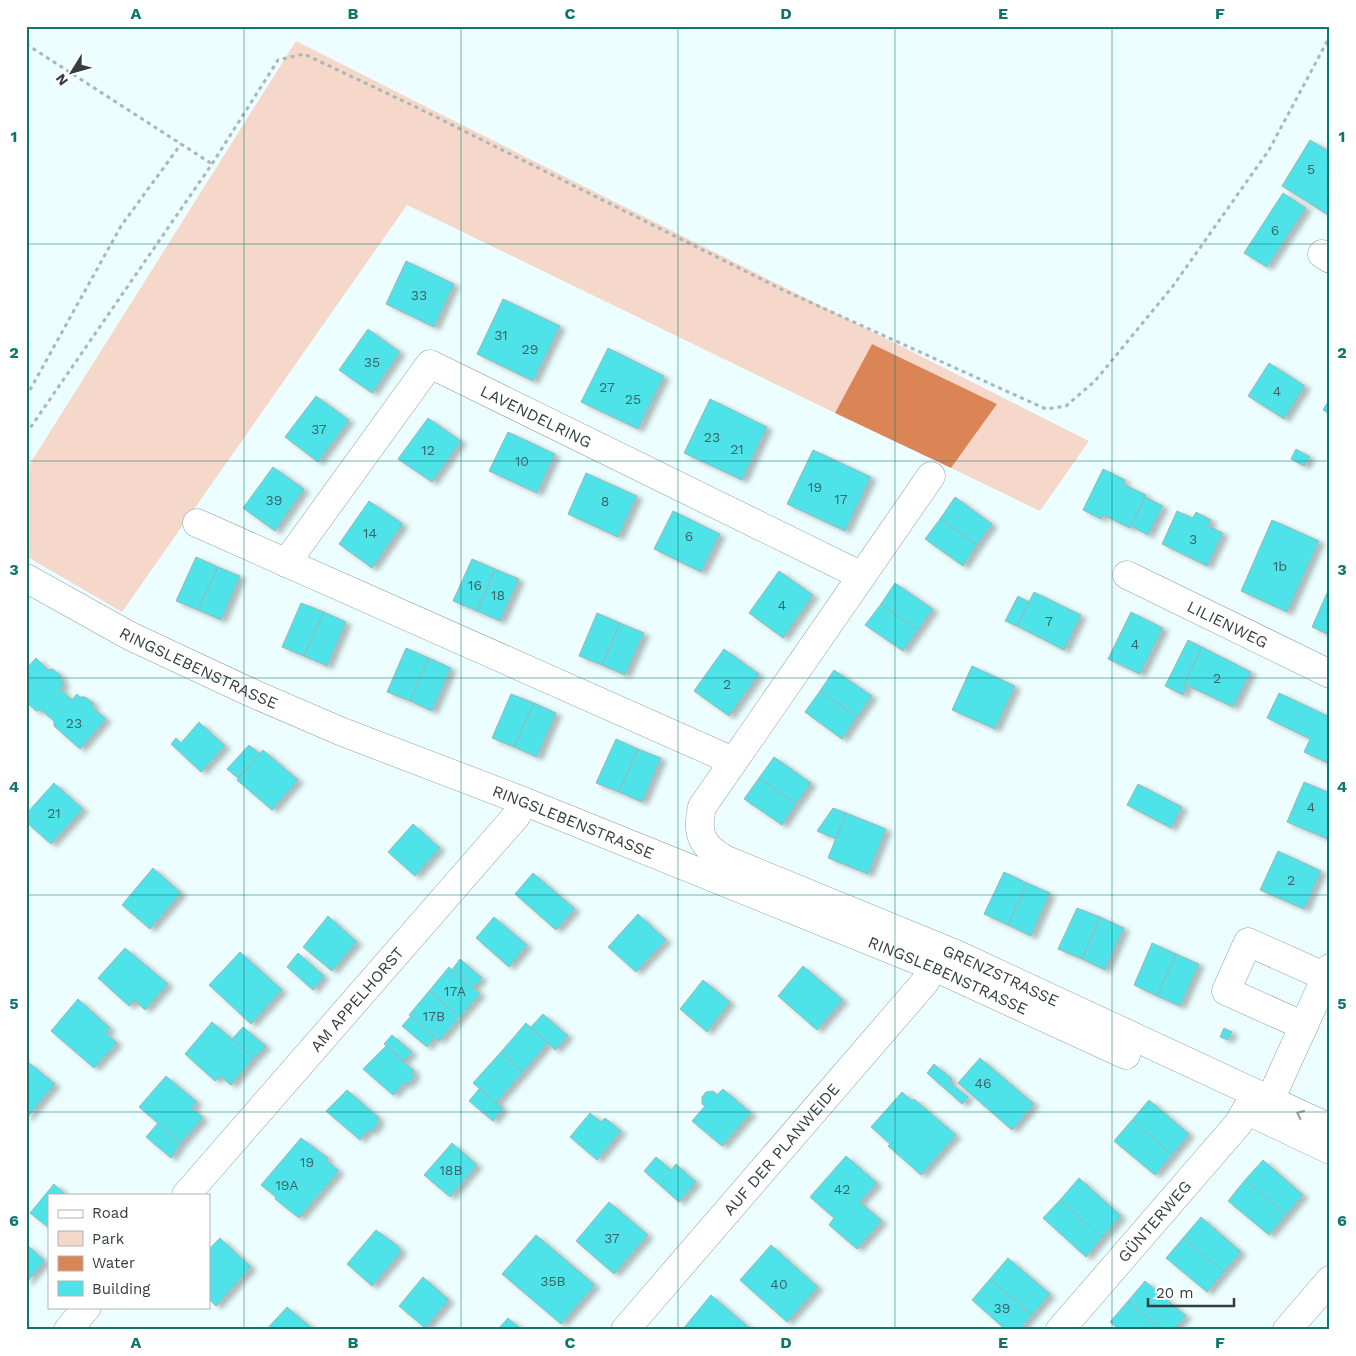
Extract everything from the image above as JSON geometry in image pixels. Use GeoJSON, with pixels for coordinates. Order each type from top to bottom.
{"type":"FeatureCollection","features":[{"type":"Feature","properties":{"kind":"street","name":"LAVENDELRING"},"geometry":{"type":"LineString","coordinates":[[286,563],[430,364],[862,576]]}},
{"type":"Feature","properties":{"kind":"street"},"geometry":{"type":"LineString","coordinates":[[197,523],[733,761],[931,476]]}},
{"type":"Feature","properties":{"kind":"street","name":"LILIENWEG"},"geometry":{"type":"LineString","coordinates":[[1127,575],[1330,674]]}},
{"type":"Feature","properties":{"kind":"street","name":"RINGSLEBENSTRASSE"},"geometry":{"type":"LineString","coordinates":[[28,584],[130,636],[252,693],[340,731],[523,801],[932,966],[1126,1055]]}},
{"type":"Feature","properties":{"kind":"street","name":"GRENZSTRASSE"},"geometry":{"type":"LineString","coordinates":[[733,761],[702,807],[699,822],[700,834],[709,850],[724,859],[958,955],[1330,1128]]}},
{"type":"Feature","properties":{"kind":"street","name":"AM APPELHORST"},"geometry":{"type":"LineString","coordinates":[[187,1194],[517,814],[523,801]]}},
{"type":"Feature","properties":{"kind":"street"},"geometry":{"type":"LineString","coordinates":[[1270,1100],[1304,1026],[1328,972],[1248,942],[1226,990],[1304,1026]]}},
{"type":"Feature","properties":{"kind":"street","name":"AUF DER PLANWEIDE"},"geometry":{"type":"LineString","coordinates":[[625,1330],[925,982],[932,966]]}},
{"type":"Feature","properties":{"kind":"street","name":"GÜNTERWEG"},"geometry":{"type":"LineString","coordinates":[[1060,1330],[1238,1124],[1246,1110],[1330,1150]]}},
{"type":"Feature","properties":{"kind":"street"},"geometry":{"type":"LineString","coordinates":[[1287,1330],[1330,1280]]}},
{"type":"Feature","properties":{"kind":"street"},"geometry":{"type":"LineString","coordinates":[[68,1330],[86,1308]]}},
{"type":"Feature","properties":{"kind":"path"},"geometry":{"type":"LineString","coordinates":[[26,434],[212,164],[278,60],[304,54],[418,108],[783,290],[1022,399],[1046,408],[1052,408],[1066,406],[1095,381],[1173,286],[1268,150],[1330,36]]}},
{"type":"Feature","properties":{"kind":"path"},"geometry":{"type":"LineString","coordinates":[[26,44],[212,164]]}},
{"type":"Feature","properties":{"kind":"path"},"geometry":{"type":"LineString","coordinates":[[26,397],[121,226],[181,144]]}},
{"type":"Feature","properties":{"kind":"green space"},"geometry":{"type":"Polygon","coordinates":[[[296,41],[1089,441],[1040,511],[951,468],[997,404],[872,344],[835,413],[407,205],[122,612],[26,556],[26,470],[296,41]]]}},
{"type":"Feature","properties":{"kind":"water"},"geometry":{"type":"Polygon","coordinates":[[[872,344],[997,404],[951,468],[835,413],[872,344]]]}},
{"type":"Feature","properties":{"kind":"building"},"geometry":{"type":"Polygon","coordinates":[[[1310,140],[1330,152],[1330,216],[1282,186],[1310,140]]]}},
{"type":"Feature","properties":{"kind":"building"},"geometry":{"type":"Polygon","coordinates":[[[1283,193],[1306,208],[1267,267],[1244,253],[1283,193]]]}},
{"type":"Feature","properties":{"kind":"building"},"geometry":{"type":"Polygon","coordinates":[[[406,261],[454,284],[434,327],[386,304],[406,261]]]}},
{"type":"Feature","properties":{"kind":"building"},"geometry":{"type":"Polygon","coordinates":[[[503,299],[560,326],[533,381],[477,354],[503,299]]]}},
{"type":"Feature","properties":{"kind":"building"},"geometry":{"type":"Polygon","coordinates":[[[368,329],[400,352],[372,393],[339,370],[368,329]]]}},
{"type":"Feature","properties":{"kind":"building"},"geometry":{"type":"Polygon","coordinates":[[[608,348],[664,376],[638,429],[581,402],[608,348]]]}},
{"type":"Feature","properties":{"kind":"building"},"geometry":{"type":"Polygon","coordinates":[[[1269,363],[1305,386],[1284,419],[1248,396],[1269,363]]]}},
{"type":"Feature","properties":{"kind":"building"},"geometry":{"type":"Polygon","coordinates":[[[316,396],[349,420],[318,462],[285,437],[316,396]]]}},
{"type":"Feature","properties":{"kind":"building"},"geometry":{"type":"Polygon","coordinates":[[[1330,398],[1330,414],[1323,410],[1330,398]]]}},
{"type":"Feature","properties":{"kind":"building"},"geometry":{"type":"Polygon","coordinates":[[[710,399],[767,427],[742,480],[684,453],[710,399]]]}},
{"type":"Feature","properties":{"kind":"building"},"geometry":{"type":"Polygon","coordinates":[[[428,418],[461,441],[432,482],[398,459],[428,418]]]}},
{"type":"Feature","properties":{"kind":"building"},"geometry":{"type":"Polygon","coordinates":[[[508,432],[555,454],[537,493],[489,471],[508,432]]]}},
{"type":"Feature","properties":{"kind":"building"},"geometry":{"type":"Polygon","coordinates":[[[1296,449],[1310,457],[1304,466],[1291,459],[1296,449]]]}},
{"type":"Feature","properties":{"kind":"building"},"geometry":{"type":"Polygon","coordinates":[[[813,450],[871,477],[845,531],[787,504],[813,450]]]}},
{"type":"Feature","properties":{"kind":"building"},"geometry":{"type":"Polygon","coordinates":[[[273,467],[304,489],[275,531],[243,508],[273,467]]]}},
{"type":"Feature","properties":{"kind":"building"},"geometry":{"type":"Polygon","coordinates":[[[1103,469],[1125,480],[1123,484],[1146,495],[1130,528],[1103,515],[1101,519],[1083,510],[1103,469]]]}},
{"type":"Feature","properties":{"kind":"building"},"geometry":{"type":"Polygon","coordinates":[[[586,473],[637,496],[618,537],[568,514],[586,473]]]}},
{"type":"Feature","properties":{"kind":"building"},"geometry":{"type":"Polygon","coordinates":[[[955,497],[992,524],[977,545],[940,519],[955,497]]]}},
{"type":"Feature","properties":{"kind":"building"},"geometry":{"type":"Polygon","coordinates":[[[1145,497],[1163,506],[1148,535],[1131,526],[1145,497]]]}},
{"type":"Feature","properties":{"kind":"building"},"geometry":{"type":"Polygon","coordinates":[[[369,501],[403,524],[372,568],[339,544],[369,501]]]}},
{"type":"Feature","properties":{"kind":"building"},"geometry":{"type":"Polygon","coordinates":[[[673,511],[720,534],[701,572],[654,549],[673,511]]]}},
{"type":"Feature","properties":{"kind":"building"},"geometry":{"type":"Polygon","coordinates":[[[1177,511],[1193,518],[1196,512],[1211,520],[1208,526],[1223,533],[1207,566],[1162,544],[1177,511]]]}},
{"type":"Feature","properties":{"kind":"building"},"geometry":{"type":"Polygon","coordinates":[[[940,519],[977,545],[963,566],[925,539],[940,519]]]}},
{"type":"Feature","properties":{"kind":"building"},"geometry":{"type":"Polygon","coordinates":[[[1272,520],[1319,541],[1287,612],[1241,591],[1272,520]]]}},
{"type":"Feature","properties":{"kind":"building"},"geometry":{"type":"Polygon","coordinates":[[[196,557],[218,567],[198,610],[176,601],[196,557]]]}},
{"type":"Feature","properties":{"kind":"building"},"geometry":{"type":"Polygon","coordinates":[[[472,559],[495,569],[477,611],[453,601],[472,559]]]}},
{"type":"Feature","properties":{"kind":"building"},"geometry":{"type":"Polygon","coordinates":[[[218,567],[240,576],[221,620],[198,610],[218,567]]]}},
{"type":"Feature","properties":{"kind":"building"},"geometry":{"type":"Polygon","coordinates":[[[495,569],[519,579],[500,621],[477,611],[495,569]]]}},
{"type":"Feature","properties":{"kind":"building"},"geometry":{"type":"Polygon","coordinates":[[[779,571],[813,595],[783,638],[749,613],[779,571]]]}},
{"type":"Feature","properties":{"kind":"building"},"geometry":{"type":"Polygon","coordinates":[[[895,583],[933,609],[918,630],[881,604],[895,583]]]}},
{"type":"Feature","properties":{"kind":"building"},"geometry":{"type":"Polygon","coordinates":[[[1034,592],[1081,615],[1064,650],[1017,626],[1034,592]]]}},
{"type":"Feature","properties":{"kind":"building"},"geometry":{"type":"Polygon","coordinates":[[[1327,593],[1330,595],[1330,635],[1312,627],[1327,593]]]}},
{"type":"Feature","properties":{"kind":"building"},"geometry":{"type":"Polygon","coordinates":[[[1018,596],[1029,602],[1017,626],[1005,621],[1018,596]]]}},
{"type":"Feature","properties":{"kind":"building"},"geometry":{"type":"Polygon","coordinates":[[[301,603],[324,612],[304,656],[282,647],[301,603]]]}},
{"type":"Feature","properties":{"kind":"building"},"geometry":{"type":"Polygon","coordinates":[[[881,604],[918,630],[903,651],[865,625],[881,604]]]}},
{"type":"Feature","properties":{"kind":"building"},"geometry":{"type":"Polygon","coordinates":[[[324,612],[346,622],[327,666],[304,656],[324,612]]]}},
{"type":"Feature","properties":{"kind":"building"},"geometry":{"type":"Polygon","coordinates":[[[1131,612],[1163,628],[1140,674],[1108,659],[1131,612]]]}},
{"type":"Feature","properties":{"kind":"building"},"geometry":{"type":"Polygon","coordinates":[[[597,613],[620,623],[602,665],[579,656],[597,613]]]}},
{"type":"Feature","properties":{"kind":"building"},"geometry":{"type":"Polygon","coordinates":[[[620,623],[644,633],[625,675],[602,665],[620,623]]]}},
{"type":"Feature","properties":{"kind":"building"},"geometry":{"type":"Polygon","coordinates":[[[1188,640],[1202,647],[1184,684],[1187,686],[1183,695],[1165,686],[1188,640]]]}},
{"type":"Feature","properties":{"kind":"building"},"geometry":{"type":"Polygon","coordinates":[[[1202,647],[1251,672],[1233,707],[1184,684],[1202,647]]]}},
{"type":"Feature","properties":{"kind":"building"},"geometry":{"type":"Polygon","coordinates":[[[406,648],[429,658],[410,701],[387,692],[406,648]]]}},
{"type":"Feature","properties":{"kind":"building"},"geometry":{"type":"Polygon","coordinates":[[[724,649],[759,674],[729,716],[694,691],[724,649]]]}},
{"type":"Feature","properties":{"kind":"building"},"geometry":{"type":"Polygon","coordinates":[[[36,658],[48,670],[53,669],[61,676],[61,681],[64,683],[60,689],[72,700],[77,694],[80,697],[85,697],[93,703],[93,708],[106,719],[80,749],[54,726],[54,721],[41,710],[36,711],[26,702],[26,669],[36,658]]]}},
{"type":"Feature","properties":{"kind":"building"},"geometry":{"type":"Polygon","coordinates":[[[429,658],[451,668],[432,711],[410,701],[429,658]]]}},
{"type":"Feature","properties":{"kind":"building"},"geometry":{"type":"Polygon","coordinates":[[[972,666],[1015,686],[995,729],[952,710],[972,666]]]}},
{"type":"Feature","properties":{"kind":"building"},"geometry":{"type":"Polygon","coordinates":[[[834,670],[872,696],[857,717],[820,691],[834,670]]]}},
{"type":"Feature","properties":{"kind":"building"},"geometry":{"type":"Polygon","coordinates":[[[820,691],[857,717],[842,739],[805,712],[820,691]]]}},
{"type":"Feature","properties":{"kind":"building"},"geometry":{"type":"Polygon","coordinates":[[[1279,693],[1330,717],[1330,764],[1304,752],[1310,739],[1267,718],[1279,693]]]}},
{"type":"Feature","properties":{"kind":"building"},"geometry":{"type":"Polygon","coordinates":[[[511,694],[534,703],[514,747],[492,738],[511,694]]]}},
{"type":"Feature","properties":{"kind":"building"},"geometry":{"type":"Polygon","coordinates":[[[534,703],[556,713],[537,757],[514,747],[534,703]]]}},
{"type":"Feature","properties":{"kind":"building"},"geometry":{"type":"Polygon","coordinates":[[[199,722],[225,746],[201,772],[171,744],[176,738],[181,743],[199,722]]]}},
{"type":"Feature","properties":{"kind":"building"},"geometry":{"type":"Polygon","coordinates":[[[616,739],[638,749],[619,792],[596,783],[616,739]]]}},
{"type":"Feature","properties":{"kind":"building"},"geometry":{"type":"Polygon","coordinates":[[[249,745],[260,754],[238,778],[227,769],[249,745]]]}},
{"type":"Feature","properties":{"kind":"building"},"geometry":{"type":"Polygon","coordinates":[[[638,749],[661,758],[642,802],[619,792],[638,749]]]}},
{"type":"Feature","properties":{"kind":"building"},"geometry":{"type":"Polygon","coordinates":[[[263,750],[298,780],[272,810],[237,780],[263,750]]]}},
{"type":"Feature","properties":{"kind":"building"},"geometry":{"type":"Polygon","coordinates":[[[774,757],[811,783],[796,804],[759,778],[774,757]]]}},
{"type":"Feature","properties":{"kind":"building"},"geometry":{"type":"Polygon","coordinates":[[[759,778],[796,804],[782,825],[744,799],[759,778]]]}},
{"type":"Feature","properties":{"kind":"building"},"geometry":{"type":"Polygon","coordinates":[[[1304,782],[1330,793],[1330,840],[1287,822],[1304,782]]]}},
{"type":"Feature","properties":{"kind":"building"},"geometry":{"type":"Polygon","coordinates":[[[54,783],[83,809],[51,844],[26,822],[26,814],[54,783]]]}},
{"type":"Feature","properties":{"kind":"building"},"geometry":{"type":"Polygon","coordinates":[[[1138,784],[1182,807],[1171,828],[1127,805],[1138,784]]]}},
{"type":"Feature","properties":{"kind":"building"},"geometry":{"type":"Polygon","coordinates":[[[833,808],[846,813],[836,839],[817,831],[833,808]]]}},
{"type":"Feature","properties":{"kind":"building"},"geometry":{"type":"Polygon","coordinates":[[[846,813],[886,829],[868,874],[828,858],[846,813]]]}},
{"type":"Feature","properties":{"kind":"building"},"geometry":{"type":"Polygon","coordinates":[[[413,824],[440,848],[415,876],[388,852],[413,824]]]}},
{"type":"Feature","properties":{"kind":"building"},"geometry":{"type":"Polygon","coordinates":[[[1278,851],[1321,871],[1304,909],[1260,890],[1278,851]]]}},
{"type":"Feature","properties":{"kind":"building"},"geometry":{"type":"Polygon","coordinates":[[[153,868],[181,893],[150,929],[122,905],[153,868]]]}},
{"type":"Feature","properties":{"kind":"building"},"geometry":{"type":"Polygon","coordinates":[[[1004,872],[1027,883],[1008,925],[984,914],[1004,872]]]}},
{"type":"Feature","properties":{"kind":"building"},"geometry":{"type":"Polygon","coordinates":[[[533,873],[575,909],[556,930],[515,894],[533,873]]]}},
{"type":"Feature","properties":{"kind":"building"},"geometry":{"type":"Polygon","coordinates":[[[1027,883],[1050,893],[1031,936],[1008,925],[1027,883]]]}},
{"type":"Feature","properties":{"kind":"building"},"geometry":{"type":"Polygon","coordinates":[[[1077,908],[1100,917],[1082,959],[1058,949],[1077,908]]]}},
{"type":"Feature","properties":{"kind":"building"},"geometry":{"type":"Polygon","coordinates":[[[638,914],[666,940],[636,972],[608,947],[638,914]]]}},
{"type":"Feature","properties":{"kind":"building"},"geometry":{"type":"Polygon","coordinates":[[[328,916],[357,942],[332,971],[303,947],[328,916]]]}},
{"type":"Feature","properties":{"kind":"building"},"geometry":{"type":"Polygon","coordinates":[[[494,917],[527,945],[509,967],[476,938],[494,917]]]}},
{"type":"Feature","properties":{"kind":"building"},"geometry":{"type":"Polygon","coordinates":[[[1100,917],[1124,928],[1105,970],[1082,959],[1100,917]]]}},
{"type":"Feature","properties":{"kind":"building"},"geometry":{"type":"Polygon","coordinates":[[[1152,943],[1176,954],[1157,996],[1134,985],[1152,943]]]}},
{"type":"Feature","properties":{"kind":"building"},"geometry":{"type":"Polygon","coordinates":[[[125,948],[168,984],[145,1010],[135,1000],[129,1006],[98,978],[125,948]]]}},
{"type":"Feature","properties":{"kind":"building"},"geometry":{"type":"Polygon","coordinates":[[[240,952],[282,990],[251,1024],[209,985],[240,952]]]}},
{"type":"Feature","properties":{"kind":"building"},"geometry":{"type":"Polygon","coordinates":[[[298,953],[324,976],[313,990],[287,967],[298,953]]]}},
{"type":"Feature","properties":{"kind":"building"},"geometry":{"type":"Polygon","coordinates":[[[1176,954],[1199,964],[1180,1006],[1157,996],[1176,954]]]}},
{"type":"Feature","properties":{"kind":"building"},"geometry":{"type":"Polygon","coordinates":[[[460,959],[482,978],[473,988],[452,970],[460,959]]]}},
{"type":"Feature","properties":{"kind":"building"},"geometry":{"type":"Polygon","coordinates":[[[803,966],[843,1000],[817,1030],[778,996],[803,966]]]}},
{"type":"Feature","properties":{"kind":"building"},"geometry":{"type":"Polygon","coordinates":[[[449,967],[480,994],[460,1017],[429,991],[449,967]]]}},
{"type":"Feature","properties":{"kind":"building"},"geometry":{"type":"Polygon","coordinates":[[[703,980],[730,1002],[707,1032],[680,1009],[703,980]]]}},
{"type":"Feature","properties":{"kind":"building"},"geometry":{"type":"Polygon","coordinates":[[[429,991],[460,1017],[439,1041],[409,1015],[429,991]]]}},
{"type":"Feature","properties":{"kind":"building"},"geometry":{"type":"Polygon","coordinates":[[[78,999],[110,1028],[106,1033],[117,1043],[94,1068],[51,1031],[78,999]]]}},
{"type":"Feature","properties":{"kind":"building"},"geometry":{"type":"Polygon","coordinates":[[[543,1014],[568,1036],[555,1050],[531,1027],[543,1014]]]}},
{"type":"Feature","properties":{"kind":"building"},"geometry":{"type":"Polygon","coordinates":[[[411,1016],[435,1037],[427,1047],[402,1026],[411,1016]]]}},
{"type":"Feature","properties":{"kind":"building"},"geometry":{"type":"Polygon","coordinates":[[[212,1022],[254,1058],[231,1085],[220,1076],[215,1081],[185,1054],[212,1022]]]}},
{"type":"Feature","properties":{"kind":"building"},"geometry":{"type":"Polygon","coordinates":[[[526,1023],[548,1043],[523,1072],[501,1052],[526,1023]]]}},
{"type":"Feature","properties":{"kind":"building"},"geometry":{"type":"Polygon","coordinates":[[[243,1027],[266,1046],[254,1058],[232,1039],[243,1027]]]}},
{"type":"Feature","properties":{"kind":"building"},"geometry":{"type":"Polygon","coordinates":[[[1224,1028],[1232,1032],[1228,1040],[1220,1037],[1224,1028]]]}},
{"type":"Feature","properties":{"kind":"building"},"geometry":{"type":"Polygon","coordinates":[[[392,1035],[412,1052],[404,1061],[384,1044],[392,1035]]]}},
{"type":"Feature","properties":{"kind":"building"},"geometry":{"type":"Polygon","coordinates":[[[386,1046],[414,1071],[412,1074],[415,1076],[407,1085],[404,1083],[393,1095],[363,1069],[386,1046]]]}},
{"type":"Feature","properties":{"kind":"building"},"geometry":{"type":"Polygon","coordinates":[[[501,1052],[523,1072],[496,1103],[473,1083],[501,1052]]]}},
{"type":"Feature","properties":{"kind":"building"},"geometry":{"type":"Polygon","coordinates":[[[980,1058],[1034,1104],[1012,1130],[958,1083],[980,1058]]]}},
{"type":"Feature","properties":{"kind":"building"},"geometry":{"type":"Polygon","coordinates":[[[28,1062],[55,1084],[26,1119],[26,1064],[28,1062]]]}},
{"type":"Feature","properties":{"kind":"building"},"geometry":{"type":"Polygon","coordinates":[[[934,1064],[952,1079],[949,1082],[968,1097],[962,1104],[927,1073],[934,1064]]]}},
{"type":"Feature","properties":{"kind":"building"},"geometry":{"type":"Polygon","coordinates":[[[166,1076],[197,1102],[192,1108],[203,1118],[181,1143],[139,1107],[166,1076]]]}},
{"type":"Feature","properties":{"kind":"building"},"geometry":{"type":"Polygon","coordinates":[[[479,1089],[503,1108],[493,1121],[469,1101],[479,1089]]]}},
{"type":"Feature","properties":{"kind":"building"},"geometry":{"type":"Polygon","coordinates":[[[723,1089],[751,1113],[722,1146],[692,1121],[705,1106],[702,1104],[702,1097],[706,1092],[713,1091],[717,1095],[723,1089]]]}},
{"type":"Feature","properties":{"kind":"building"},"geometry":{"type":"Polygon","coordinates":[[[347,1090],[379,1118],[377,1120],[379,1123],[371,1132],[368,1130],[360,1140],[326,1111],[347,1090]]]}},
{"type":"Feature","properties":{"kind":"building"},"geometry":{"type":"Polygon","coordinates":[[[902,1092],[912,1101],[914,1099],[956,1135],[921,1175],[888,1146],[890,1144],[871,1127],[902,1092]]]}},
{"type":"Feature","properties":{"kind":"building"},"geometry":{"type":"Polygon","coordinates":[[[1149,1100],[1189,1134],[1172,1155],[1132,1120],[1149,1100]]]}},
{"type":"Feature","properties":{"kind":"building"},"geometry":{"type":"Polygon","coordinates":[[[590,1113],[601,1122],[605,1118],[621,1131],[597,1160],[570,1137],[590,1113]]]}},
{"type":"Feature","properties":{"kind":"building"},"geometry":{"type":"Polygon","coordinates":[[[1132,1120],[1172,1155],[1155,1175],[1114,1141],[1132,1120]]]}},
{"type":"Feature","properties":{"kind":"building"},"geometry":{"type":"Polygon","coordinates":[[[158,1123],[181,1143],[171,1158],[146,1137],[158,1123]]]}},
{"type":"Feature","properties":{"kind":"building"},"geometry":{"type":"Polygon","coordinates":[[[301,1138],[328,1158],[326,1160],[339,1171],[299,1218],[261,1185],[301,1138]]]}},
{"type":"Feature","properties":{"kind":"building"},"geometry":{"type":"Polygon","coordinates":[[[452,1143],[477,1165],[450,1197],[424,1175],[452,1143]]]}},
{"type":"Feature","properties":{"kind":"building"},"geometry":{"type":"Polygon","coordinates":[[[846,1156],[877,1183],[860,1202],[882,1221],[857,1249],[829,1225],[834,1218],[810,1197],[846,1156]]]}},
{"type":"Feature","properties":{"kind":"building"},"geometry":{"type":"Polygon","coordinates":[[[656,1157],[671,1170],[676,1164],[696,1182],[679,1202],[644,1171],[656,1157]]]}},
{"type":"Feature","properties":{"kind":"building"},"geometry":{"type":"Polygon","coordinates":[[[1263,1160],[1303,1195],[1286,1215],[1245,1180],[1263,1160]]]}},
{"type":"Feature","properties":{"kind":"building"},"geometry":{"type":"Polygon","coordinates":[[[1079,1178],[1121,1216],[1102,1238],[1060,1200],[1079,1178]]]}},
{"type":"Feature","properties":{"kind":"building"},"geometry":{"type":"Polygon","coordinates":[[[1245,1180],[1286,1215],[1269,1235],[1228,1201],[1245,1180]]]}},
{"type":"Feature","properties":{"kind":"building"},"geometry":{"type":"Polygon","coordinates":[[[54,1184],[65,1194],[48,1194],[48,1227],[30,1213],[54,1184]]]}},
{"type":"Feature","properties":{"kind":"building"},"geometry":{"type":"Polygon","coordinates":[[[1060,1200],[1102,1238],[1086,1257],[1043,1218],[1060,1200]]]}},
{"type":"Feature","properties":{"kind":"building"},"geometry":{"type":"Polygon","coordinates":[[[609,1202],[648,1235],[614,1274],[576,1241],[609,1202]]]}},
{"type":"Feature","properties":{"kind":"building"},"geometry":{"type":"Polygon","coordinates":[[[1201,1217],[1241,1252],[1224,1272],[1183,1238],[1201,1217]]]}},
{"type":"Feature","properties":{"kind":"building"},"geometry":{"type":"Polygon","coordinates":[[[376,1230],[398,1246],[401,1252],[372,1286],[347,1264],[376,1230]]]}},
{"type":"Feature","properties":{"kind":"building"},"geometry":{"type":"Polygon","coordinates":[[[536,1235],[595,1285],[561,1324],[502,1274],[536,1235]]]}},
{"type":"Feature","properties":{"kind":"building"},"geometry":{"type":"Polygon","coordinates":[[[220,1238],[251,1267],[216,1306],[210,1300],[210,1248],[220,1238]]]}},
{"type":"Feature","properties":{"kind":"building"},"geometry":{"type":"Polygon","coordinates":[[[1183,1238],[1224,1272],[1207,1292],[1166,1258],[1183,1238]]]}},
{"type":"Feature","properties":{"kind":"building"},"geometry":{"type":"Polygon","coordinates":[[[26,1244],[45,1261],[26,1283],[26,1244]]]}},
{"type":"Feature","properties":{"kind":"building"},"geometry":{"type":"Polygon","coordinates":[[[771,1245],[818,1287],[787,1322],[740,1280],[771,1245]]]}},
{"type":"Feature","properties":{"kind":"building"},"geometry":{"type":"Polygon","coordinates":[[[1008,1258],[1050,1294],[1032,1315],[990,1279],[1008,1258]]]}},
{"type":"Feature","properties":{"kind":"building"},"geometry":{"type":"Polygon","coordinates":[[[423,1277],[449,1300],[425,1328],[399,1306],[423,1277]]]}},
{"type":"Feature","properties":{"kind":"building"},"geometry":{"type":"Polygon","coordinates":[[[990,1279],[1032,1315],[1019,1330],[1006,1330],[972,1300],[990,1279]]]}},
{"type":"Feature","properties":{"kind":"building"},"geometry":{"type":"Polygon","coordinates":[[[1145,1281],[1186,1316],[1173,1330],[1161,1330],[1128,1301],[1145,1281]]]}},
{"type":"Feature","properties":{"kind":"building"},"geometry":{"type":"Polygon","coordinates":[[[711,1295],[752,1330],[682,1330],[711,1295]]]}},
{"type":"Feature","properties":{"kind":"building"},"geometry":{"type":"Polygon","coordinates":[[[1128,1301],[1161,1330],[1120,1330],[1110,1322],[1128,1301]]]}},
{"type":"Feature","properties":{"kind":"building"},"geometry":{"type":"Polygon","coordinates":[[[287,1307],[314,1330],[266,1330],[287,1307]]]}},
{"type":"Feature","properties":{"kind":"building"},"geometry":{"type":"Polygon","coordinates":[[[508,1318],[522,1330],[497,1330],[508,1318]]]}}]}
